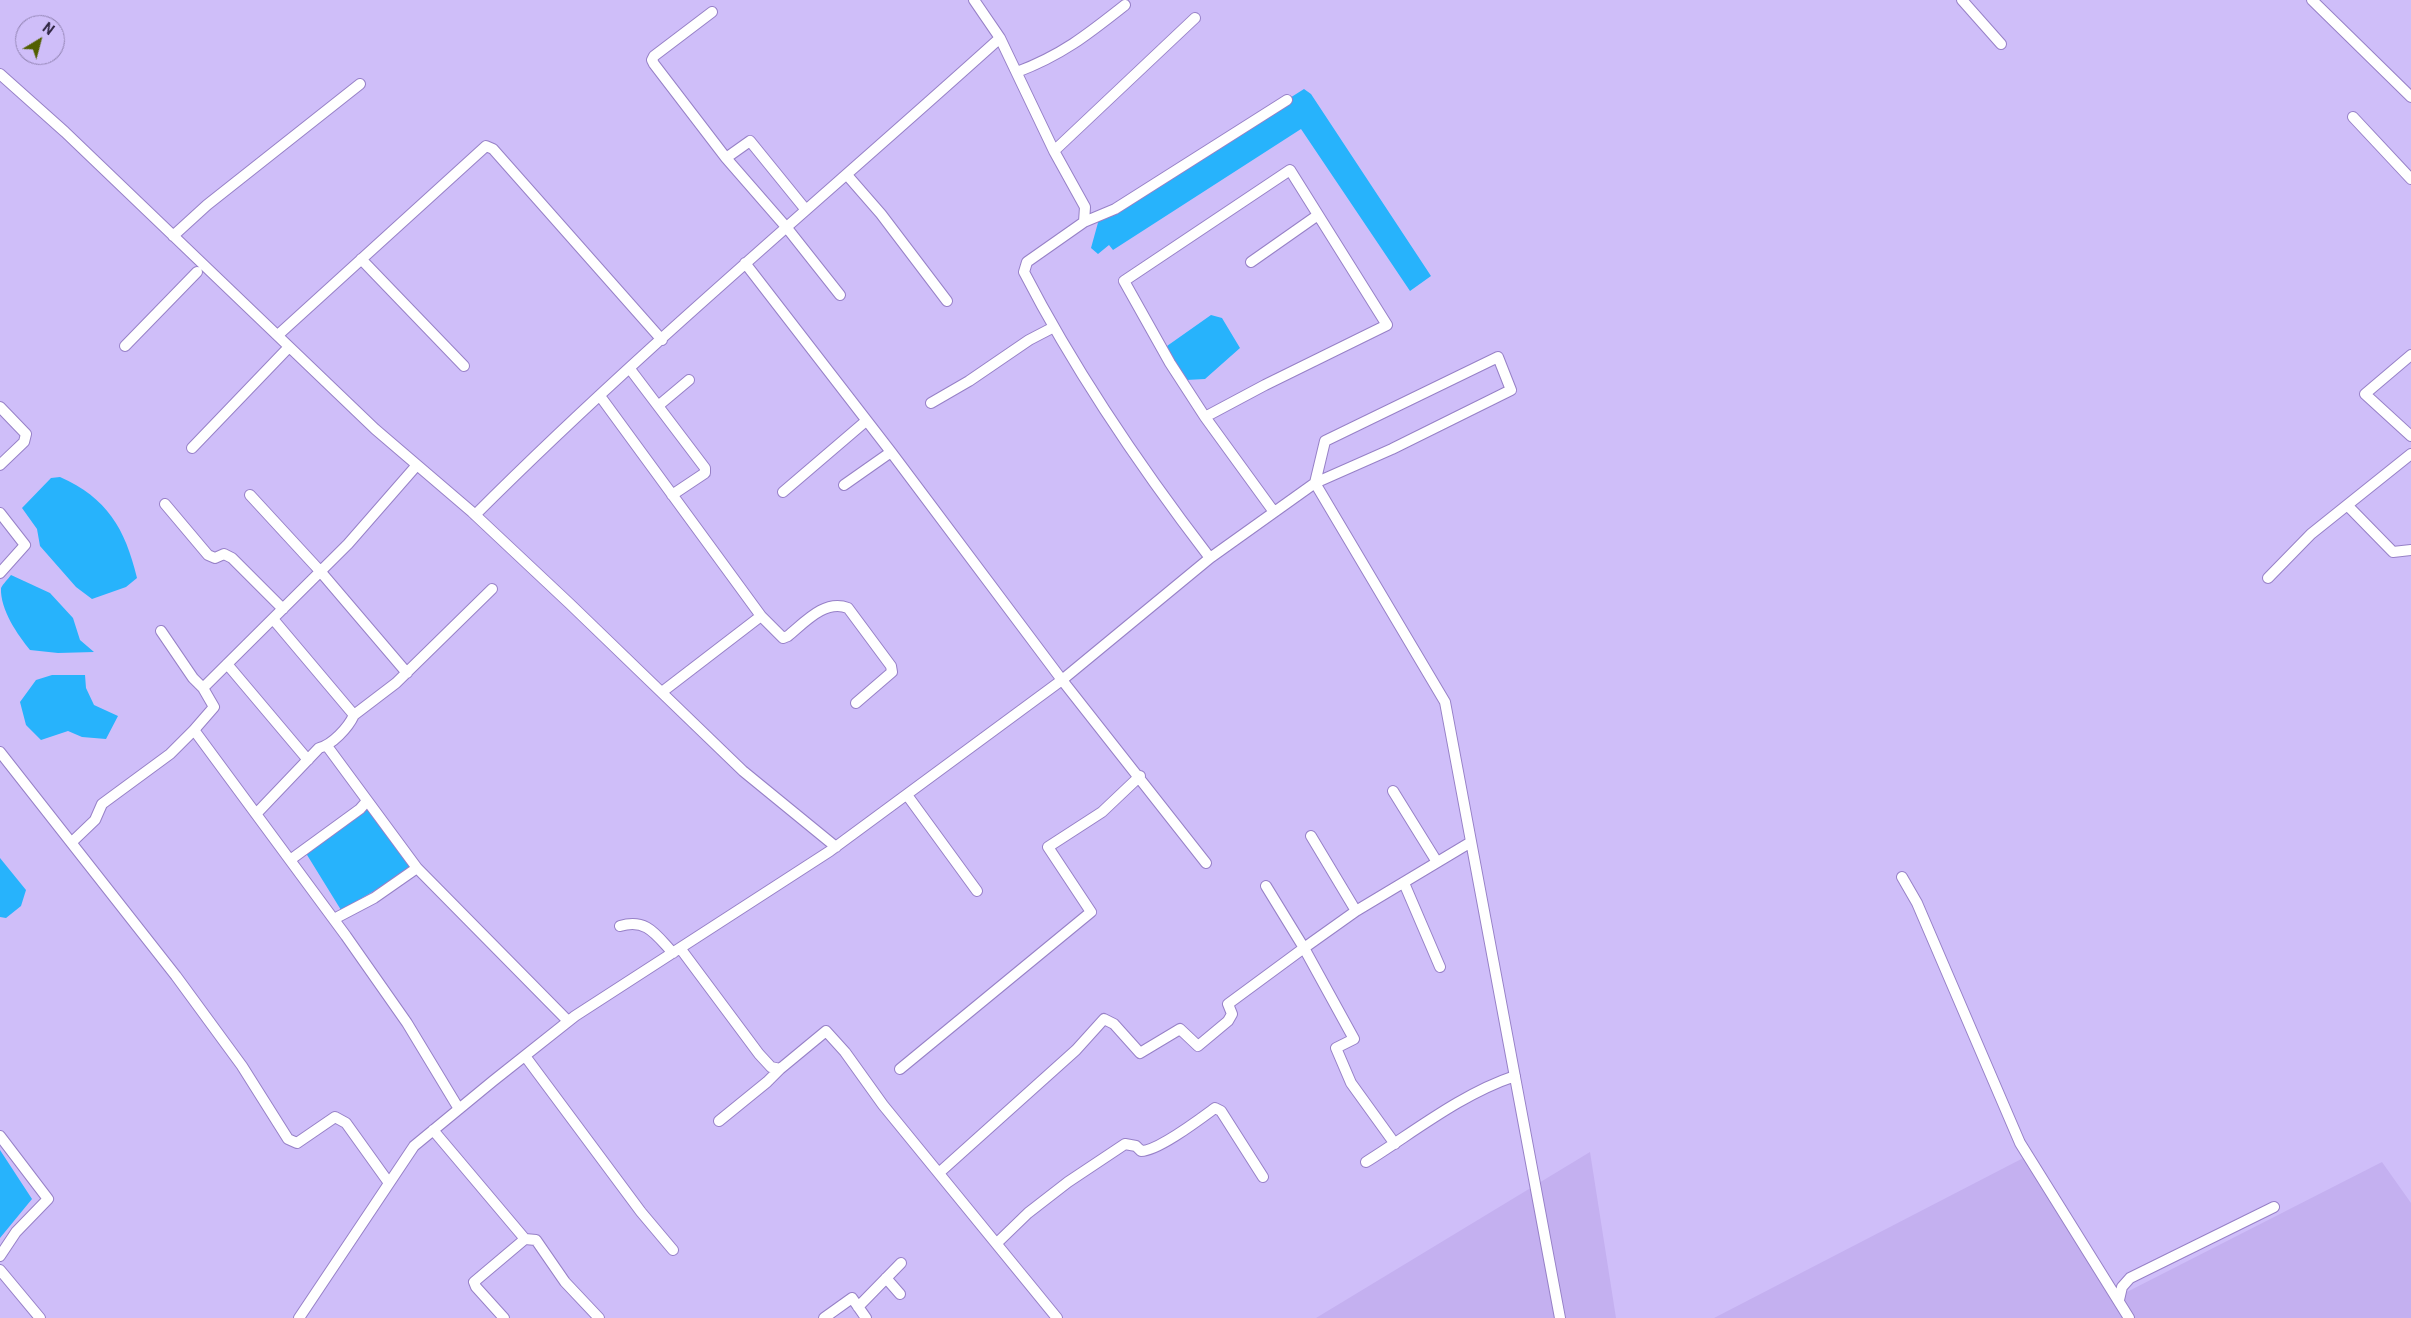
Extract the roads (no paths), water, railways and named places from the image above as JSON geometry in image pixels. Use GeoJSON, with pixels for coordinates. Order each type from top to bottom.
{"type":"FeatureCollection","features":[{"type":"Feature","properties":{"kind":"street"},"geometry":{"type":"LineString","coordinates":[[974,0],[1000,38],[1054,151],[1085,207],[1084,222]]}},
{"type":"Feature","properties":{"kind":"street"},"geometry":{"type":"LineString","coordinates":[[1962,0],[2001,44]]}},
{"type":"Feature","properties":{"kind":"street"},"geometry":{"type":"LineString","coordinates":[[2312,0],[2411,97]]}},
{"type":"Feature","properties":{"kind":"street"},"geometry":{"type":"LineString","coordinates":[[1017,72],[1055,56],[1082,39],[1125,5]]}},
{"type":"Feature","properties":{"kind":"street"},"geometry":{"type":"LineString","coordinates":[[712,12],[652,60],[726,158],[787,228],[840,295]]}},
{"type":"Feature","properties":{"kind":"street"},"geometry":{"type":"LineString","coordinates":[[1054,151],[1195,18]]}},
{"type":"Feature","properties":{"kind":"street"},"geometry":{"type":"LineString","coordinates":[[475,515],[554,436],[1000,38]]}},
{"type":"Feature","properties":{"kind":"street"},"geometry":{"type":"LineString","coordinates":[[0,74],[65,132],[278,336],[417,465],[475,515],[743,771],[836,847]]}},
{"type":"Feature","properties":{"kind":"street"},"geometry":{"type":"LineString","coordinates":[[173,236],[207,205],[360,84]]}},
{"type":"Feature","properties":{"kind":"street"},"geometry":{"type":"LineString","coordinates":[[1210,558],[1166,501],[1109,416],[1054,327],[1024,272],[1028,262],[1084,222],[1115,209],[1287,100]]}},
{"type":"Feature","properties":{"kind":"street"},"geometry":{"type":"LineString","coordinates":[[2353,117],[2411,179]]}},
{"type":"Feature","properties":{"kind":"street"},"geometry":{"type":"LineString","coordinates":[[726,158],[750,141],[806,210]]}},
{"type":"Feature","properties":{"kind":"street"},"geometry":{"type":"LineString","coordinates":[[278,336],[486,146],[493,149],[662,340]]}},
{"type":"Feature","properties":{"kind":"street"},"geometry":{"type":"LineString","coordinates":[[1205,417],[1264,385],[1387,325],[1290,170],[1124,281],[1170,363],[1205,417],[1274,512]]}},
{"type":"Feature","properties":{"kind":"street"},"geometry":{"type":"LineString","coordinates":[[847,175],[880,214],[947,301]]}},
{"type":"Feature","properties":{"kind":"street"},"geometry":{"type":"LineString","coordinates":[[1251,262],[1318,215]]}},
{"type":"Feature","properties":{"kind":"street"},"geometry":{"type":"LineString","coordinates":[[361,259],[464,366]]}},
{"type":"Feature","properties":{"kind":"street"},"geometry":{"type":"LineString","coordinates":[[746,263],[1062,680],[1140,776],[1206,863]]}},
{"type":"Feature","properties":{"kind":"street"},"geometry":{"type":"LineString","coordinates":[[125,346],[197,272]]}},
{"type":"Feature","properties":{"kind":"street"},"geometry":{"type":"LineString","coordinates":[[931,402],[969,381],[1029,340],[1054,327]]}},
{"type":"Feature","properties":{"kind":"street"},"geometry":{"type":"LineString","coordinates":[[192,448],[289,346]]}},
{"type":"Feature","properties":{"kind":"street"},"geometry":{"type":"LineString","coordinates":[[2411,355],[2365,394],[2411,436]]}},
{"type":"Feature","properties":{"kind":"street"},"geometry":{"type":"LineString","coordinates":[[298,1318],[414,1146],[524,1056],[568,1022],[836,847],[1062,680],[1210,558],[1315,483],[1392,449],[1512,390],[1498,357],[1325,441],[1315,483],[1445,702],[1560,1318]]}},
{"type":"Feature","properties":{"kind":"street"},"geometry":{"type":"LineString","coordinates":[[630,369],[705,468],[705,473],[672,495]]}},
{"type":"Feature","properties":{"kind":"street"},"geometry":{"type":"LineString","coordinates":[[658,406],[689,380]]}},
{"type":"Feature","properties":{"kind":"street"},"geometry":{"type":"LineString","coordinates":[[600,396],[761,616],[783,638],[818,611],[840,605],[848,608],[891,666],[892,672],[856,703]]}},
{"type":"Feature","properties":{"kind":"street"},"geometry":{"type":"LineString","coordinates":[[0,407],[26,434],[24,442],[0,465]]}},
{"type":"Feature","properties":{"kind":"street"},"geometry":{"type":"LineString","coordinates":[[783,492],[866,420]]}},
{"type":"Feature","properties":{"kind":"street"},"geometry":{"type":"LineString","coordinates":[[844,485],[891,452]]}},
{"type":"Feature","properties":{"kind":"street"},"geometry":{"type":"LineString","coordinates":[[2268,578],[2310,534],[2411,454]]}},
{"type":"Feature","properties":{"kind":"street"},"geometry":{"type":"LineString","coordinates":[[203,688],[348,544],[417,465]]}},
{"type":"Feature","properties":{"kind":"street"},"geometry":{"type":"LineString","coordinates":[[250,495],[320,571],[407,673]]}},
{"type":"Feature","properties":{"kind":"street"},"geometry":{"type":"LineString","coordinates":[[165,504],[208,555],[216,558],[224,554],[232,558],[283,609]]}},
{"type":"Feature","properties":{"kind":"street"},"geometry":{"type":"LineString","coordinates":[[2347,505],[2393,552],[2411,550]]}},
{"type":"Feature","properties":{"kind":"street"},"geometry":{"type":"LineString","coordinates":[[0,513],[25,545],[24,549],[0,573]]}},
{"type":"Feature","properties":{"kind":"street"},"geometry":{"type":"LineString","coordinates":[[256,814],[319,748],[327,746],[351,722],[354,715],[407,673],[492,589]]}},
{"type":"Feature","properties":{"kind":"street"},"geometry":{"type":"LineString","coordinates":[[662,692],[761,616]]}},
{"type":"Feature","properties":{"kind":"street"},"geometry":{"type":"LineString","coordinates":[[273,620],[354,715]]}},
{"type":"Feature","properties":{"kind":"street"},"geometry":{"type":"LineString","coordinates":[[72,842],[95,820],[102,804],[170,754],[214,707],[203,688],[193,678],[160,631]]}},
{"type":"Feature","properties":{"kind":"street"},"geometry":{"type":"LineString","coordinates":[[227,664],[308,760]]}},
{"type":"Feature","properties":{"kind":"street"},"geometry":{"type":"LineString","coordinates":[[194,730],[334,918],[407,1023],[459,1109]]}},
{"type":"Feature","properties":{"kind":"street"},"geometry":{"type":"LineString","coordinates":[[327,746],[417,868],[568,1022]]}},
{"type":"Feature","properties":{"kind":"street"},"geometry":{"type":"LineString","coordinates":[[0,752],[176,976],[242,1066],[288,1139],[297,1143],[335,1117],[340,1118],[346,1123],[389,1183]]}},
{"type":"Feature","properties":{"kind":"street"},"geometry":{"type":"LineString","coordinates":[[900,1069],[1091,912],[1048,847],[1102,812],[1140,776]]}},
{"type":"Feature","properties":{"kind":"street"},"geometry":{"type":"LineString","coordinates":[[1393,791],[1438,862]]}},
{"type":"Feature","properties":{"kind":"street"},"geometry":{"type":"LineString","coordinates":[[907,795],[977,892]]}},
{"type":"Feature","properties":{"kind":"street"},"geometry":{"type":"LineString","coordinates":[[290,860],[360,809],[367,801]]}},
{"type":"Feature","properties":{"kind":"street"},"geometry":{"type":"LineString","coordinates":[[1311,836],[1356,911]]}},
{"type":"Feature","properties":{"kind":"street"},"geometry":{"type":"LineString","coordinates":[[940,1172],[1076,1050],[1104,1019],[1114,1024],[1140,1053],[1180,1029],[1198,1046],[1228,1021],[1232,1014],[1228,1004],[1356,911],[1471,842]]}},
{"type":"Feature","properties":{"kind":"street"},"geometry":{"type":"LineString","coordinates":[[334,918],[374,898],[417,868]]}},
{"type":"Feature","properties":{"kind":"street"},"geometry":{"type":"LineString","coordinates":[[1902,877],[1917,903],[2020,1143],[2129,1318]]}},
{"type":"Feature","properties":{"kind":"street"},"geometry":{"type":"LineString","coordinates":[[1404,883],[1440,967]]}},
{"type":"Feature","properties":{"kind":"street"},"geometry":{"type":"LineString","coordinates":[[1266,886],[1304,948],[1354,1039],[1336,1048],[1351,1083],[1394,1144]]}},
{"type":"Feature","properties":{"kind":"street"},"geometry":{"type":"LineString","coordinates":[[620,926],[637,923],[646,925],[677,950],[759,1054],[771,1067],[780,1069]]}},
{"type":"Feature","properties":{"kind":"street"},"geometry":{"type":"LineString","coordinates":[[720,1120],[826,1031],[845,1052],[883,1105],[940,1172],[1056,1318]]}},
{"type":"Feature","properties":{"kind":"street"},"geometry":{"type":"LineString","coordinates":[[524,1056],[641,1212],[673,1250]]}},
{"type":"Feature","properties":{"kind":"street"},"geometry":{"type":"LineString","coordinates":[[1366,1162],[1490,1084],[1515,1076]]}},
{"type":"Feature","properties":{"kind":"street"},"geometry":{"type":"LineString","coordinates":[[996,1243],[1028,1213],[1068,1182],[1125,1144],[1136,1146],[1141,1150],[1149,1149],[1182,1133],[1215,1108],[1221,1111],[1263,1177]]}},
{"type":"Feature","properties":{"kind":"street"},"geometry":{"type":"LineString","coordinates":[[433,1130],[525,1239],[536,1240],[566,1282],[599,1318]]}},
{"type":"Feature","properties":{"kind":"street"},"geometry":{"type":"LineString","coordinates":[[0,1136],[48,1199],[16,1232],[0,1256]]}},
{"type":"Feature","properties":{"kind":"street"},"geometry":{"type":"LineString","coordinates":[[2119,1300],[2122,1287],[2130,1278],[2274,1207]]}},
{"type":"Feature","properties":{"kind":"street"},"geometry":{"type":"LineString","coordinates":[[504,1318],[476,1287],[474,1282],[525,1239]]}},
{"type":"Feature","properties":{"kind":"street"},"geometry":{"type":"LineString","coordinates":[[858,1307],[901,1263]]}},
{"type":"Feature","properties":{"kind":"street"},"geometry":{"type":"LineString","coordinates":[[0,1270],[40,1318]]}},
{"type":"Feature","properties":{"kind":"street"},"geometry":{"type":"LineString","coordinates":[[886,1278],[900,1294]]}},
{"type":"Feature","properties":{"kind":"street"},"geometry":{"type":"LineString","coordinates":[[824,1318],[852,1298],[866,1318]]}},
{"type":"Feature","properties":{"kind":"water"},"geometry":{"type":"Polygon","coordinates":[[[1304,89],[1311,94],[1431,276],[1410,291],[1301,129],[1113,250],[1109,245],[1098,254],[1091,248],[1099,219],[1304,89]]]}},
{"type":"Feature","properties":{"kind":"water"},"geometry":{"type":"Polygon","coordinates":[[[1211,315],[1222,318],[1240,348],[1205,379],[1186,380],[1174,364],[1167,346],[1211,315]]]}},
{"type":"Feature","properties":{"kind":"water"},"geometry":{"type":"Polygon","coordinates":[[[60,477],[76,485],[102,505],[120,530],[127,544],[137,578],[126,587],[92,599],[76,587],[40,546],[37,529],[22,508],[51,478],[60,477]]]}},
{"type":"Feature","properties":{"kind":"water"},"geometry":{"type":"Polygon","coordinates":[[[11,575],[50,593],[73,618],[80,640],[94,652],[58,653],[30,650],[15,630],[3,605],[1,588],[11,575]]]}},
{"type":"Feature","properties":{"kind":"water"},"geometry":{"type":"Polygon","coordinates":[[[52,675],[85,675],[86,688],[94,705],[118,716],[106,739],[82,737],[68,731],[41,740],[26,725],[20,702],[36,680],[52,675]]]}},
{"type":"Feature","properties":{"kind":"water"},"geometry":{"type":"Polygon","coordinates":[[[368,803],[413,864],[409,871],[341,910],[304,850],[368,803]]]}},
{"type":"Feature","properties":{"kind":"water"},"geometry":{"type":"Polygon","coordinates":[[[0,858],[26,890],[21,906],[6,918],[0,917],[0,858]]]}},
{"type":"Feature","properties":{"kind":"water"},"geometry":{"type":"Polygon","coordinates":[[[0,1150],[32,1199],[0,1238],[0,1150]]]}}]}
